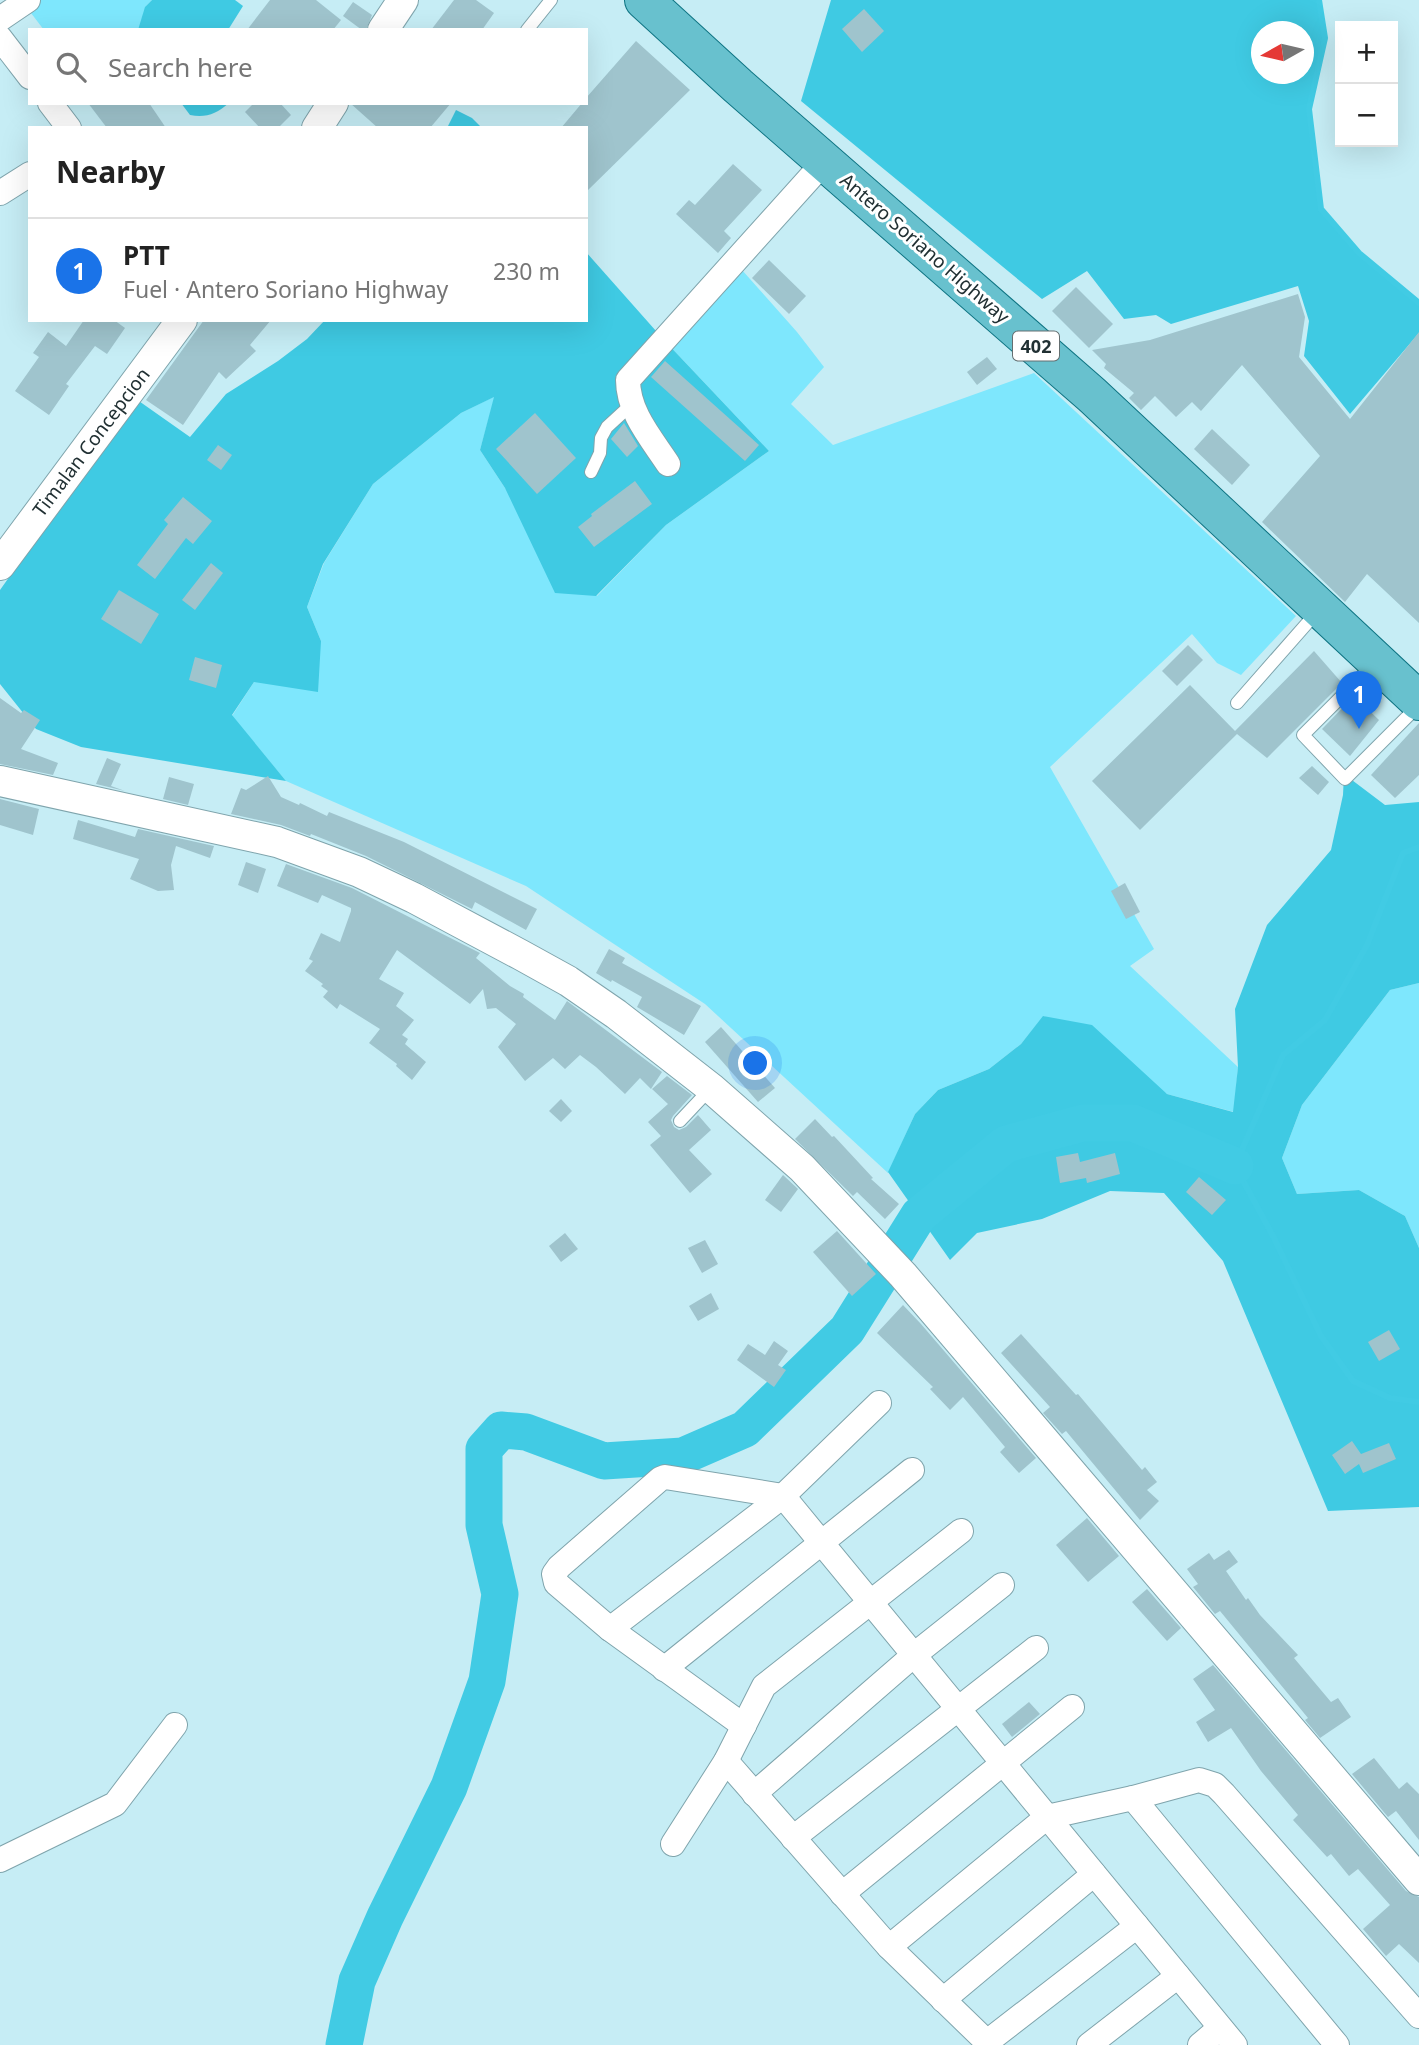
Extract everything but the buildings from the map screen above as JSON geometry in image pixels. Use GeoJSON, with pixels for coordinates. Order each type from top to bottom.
{"type":"FeatureCollection","features":[{"type":"Feature","properties":{"kind":"main road","name":"Antero Soriano Highway"},"geometry":{"type":"LineString","coordinates":[[644,0],[738,86],[1092,395],[1419,703]]}},
{"type":"Feature","properties":{"kind":"street"},"geometry":{"type":"LineString","coordinates":[[0,19],[28,0]]}},
{"type":"Feature","properties":{"kind":"street"},"geometry":{"type":"LineString","coordinates":[[384,28],[403,0]]}},
{"type":"Feature","properties":{"kind":"street"},"geometry":{"type":"LineString","coordinates":[[0,38],[28,74]]}},
{"type":"Feature","properties":{"kind":"street"},"geometry":{"type":"LineString","coordinates":[[52,105],[67,126]]}},
{"type":"Feature","properties":{"kind":"street"},"geometry":{"type":"LineString","coordinates":[[668,464],[634,411],[628,392],[628,380],[825,160]]}},
{"type":"Feature","properties":{"kind":"street"},"geometry":{"type":"LineString","coordinates":[[0,193],[28,175]]}},
{"type":"Feature","properties":{"kind":"street","name":"Timalan Concepcion"},"geometry":{"type":"LineString","coordinates":[[4,552],[180,322]]}},
{"type":"Feature","properties":{"kind":"street"},"geometry":{"type":"LineString","coordinates":[[0,781],[277,842],[359,872],[414,898],[568,981],[617,1014],[711,1088],[802,1168],[903,1275],[1419,1880]]}},
{"type":"Feature","properties":{"kind":"street"},"geometry":{"type":"LineString","coordinates":[[610,1629],[783,1496],[879,1403]]}},
{"type":"Feature","properties":{"kind":"street"},"geometry":{"type":"LineString","coordinates":[[664,1669],[912,1470]]}},
{"type":"Feature","properties":{"kind":"street"},"geometry":{"type":"LineString","coordinates":[[744,1726],[610,1629],[556,1583],[554,1574],[559,1567],[660,1479],[671,1476],[783,1496],[1227,2036],[1199,2045]]}},
{"type":"Feature","properties":{"kind":"street"},"geometry":{"type":"LineString","coordinates":[[673,1844],[726,1761],[764,1686],[961,1531]]}},
{"type":"Feature","properties":{"kind":"street"},"geometry":{"type":"LineString","coordinates":[[754,1794],[914,1655],[1002,1585]]}},
{"type":"Feature","properties":{"kind":"street"},"geometry":{"type":"LineString","coordinates":[[793,1838],[1036,1648]]}},
{"type":"Feature","properties":{"kind":"street"},"geometry":{"type":"LineString","coordinates":[[842,1894],[1072,1707]]}},
{"type":"Feature","properties":{"kind":"street"},"geometry":{"type":"LineString","coordinates":[[0,1860],[115,1804],[175,1725]]}},
{"type":"Feature","properties":{"kind":"street"},"geometry":{"type":"LineString","coordinates":[[726,1761],[889,1947],[989,2044],[1137,1926]]}},
{"type":"Feature","properties":{"kind":"street"},"geometry":{"type":"LineString","coordinates":[[889,1947],[1047,1817],[1199,1780],[1215,1785],[1419,2016]]}},
{"type":"Feature","properties":{"kind":"street"},"geometry":{"type":"LineString","coordinates":[[1133,1798],[1337,2045]]}},
{"type":"Feature","properties":{"kind":"street"},"geometry":{"type":"LineString","coordinates":[[943,2000],[1094,1874]]}},
{"type":"Feature","properties":{"kind":"street"},"geometry":{"type":"LineString","coordinates":[[1089,2045],[1178,1976]]}},
{"type":"Feature","properties":{"kind":"lane"},"geometry":{"type":"LineString","coordinates":[[529,28],[551,0]]}},
{"type":"Feature","properties":{"kind":"lane"},"geometry":{"type":"LineString","coordinates":[[591,472],[600,453],[601,438],[607,427],[632,404]]}},
{"type":"Feature","properties":{"kind":"lane"},"geometry":{"type":"LineString","coordinates":[[1237,703],[1320,608]]}},
{"type":"Feature","properties":{"kind":"lane"},"geometry":{"type":"LineString","coordinates":[[1377,661],[1303,735],[1345,779],[1419,703]]}},
{"type":"Feature","properties":{"kind":"lane"},"geometry":{"type":"LineString","coordinates":[[680,1121],[711,1088]]}},
{"type":"Feature","properties":{"kind":"shaded area"},"geometry":{"type":"Polygon","coordinates":[[[21,0],[152,0],[146,6],[140,28],[42,28],[21,0]]]}},
{"type":"Feature","properties":{"kind":"shaded area"},"geometry":{"type":"Polygon","coordinates":[[[152,0],[235,0],[243,6],[229,28],[139,28],[145,7],[152,0]]]}},
{"type":"Feature","properties":{"kind":"shaded area"},"geometry":{"type":"Polygon","coordinates":[[[831,0],[1319,0],[1325,38],[1309,109],[1321,209],[1359,253],[1419,303],[1419,333],[1350,414],[1304,356],[1309,321],[1298,286],[1171,324],[1156,315],[1124,319],[1087,271],[1042,299],[801,101],[831,0]]]}},
{"type":"Feature","properties":{"kind":"shaded area"},"geometry":{"type":"Polygon","coordinates":[[[182,105],[226,105],[206,115],[190,115],[182,105]]]}},
{"type":"Feature","properties":{"kind":"shaded area"},"geometry":{"type":"Polygon","coordinates":[[[456,110],[472,118],[480,126],[448,126],[456,110]]]}},
{"type":"Feature","properties":{"kind":"shaded area"},"geometry":{"type":"Polygon","coordinates":[[[588,254],[664,340],[769,451],[666,525],[596,596],[555,593],[505,488],[480,450],[494,397],[461,413],[373,484],[323,564],[307,607],[321,641],[318,692],[254,682],[232,715],[286,781],[81,747],[36,729],[0,684],[0,590],[136,399],[190,437],[226,394],[307,339],[323,322],[588,322],[588,254]]]}},
{"type":"Feature","properties":{"kind":"shaded area"},"geometry":{"type":"Polygon","coordinates":[[[734,261],[824,367],[791,404],[833,445],[1034,373],[1296,616],[1241,675],[1217,663],[1192,634],[1050,767],[1154,949],[1130,966],[1238,1067],[1234,1112],[1167,1094],[1044,1016],[1021,1044],[989,1069],[938,1090],[915,1114],[888,1173],[705,1004],[526,886],[286,781],[232,716],[254,682],[321,641],[307,607],[324,563],[373,484],[461,413],[495,396],[480,450],[505,488],[597,596],[666,525],[769,451],[664,340],[734,261]]]}},
{"type":"Feature","properties":{"kind":"shaded area"},"geometry":{"type":"Polygon","coordinates":[[[1344,774],[1385,805],[1419,802],[1419,983],[1390,990],[1302,1105],[1282,1158],[1297,1194],[1359,1190],[1405,1216],[1419,1248],[1419,1507],[1328,1511],[1223,1261],[1164,1193],[1110,1191],[1042,1219],[977,1233],[950,1260],[888,1172],[915,1114],[938,1090],[989,1069],[1021,1044],[1043,1016],[1092,1025],[1167,1094],[1233,1112],[1238,1067],[1235,1009],[1267,925],[1331,850],[1343,795],[1344,774]]]}},
{"type":"Feature","properties":{"kind":"shaded area"},"geometry":{"type":"Polygon","coordinates":[[[1419,983],[1419,1248],[1405,1216],[1359,1190],[1297,1194],[1282,1158],[1302,1105],[1390,990],[1419,983]]]}},
{"type":"Feature","properties":{"kind":"waterway"},"geometry":{"type":"LineString","coordinates":[[1319,0],[1325,38],[1309,109],[1321,209],[1359,253],[1419,303]]}},
{"type":"Feature","properties":{"kind":"waterway"},"geometry":{"type":"LineString","coordinates":[[1419,847],[1403,853],[1367,945],[1325,1020],[1283,1055],[1235,1166],[1273,1236],[1321,1336],[1353,1381],[1390,1398],[1419,1402]]}},
{"type":"Feature","properties":{"kind":"waterway"},"geometry":{"type":"LineString","coordinates":[[344,2045],[357,1981],[385,1917],[449,1787],[487,1681],[500,1594],[484,1525],[484,1449],[501,1430],[526,1432],[604,1461],[683,1456],[745,1429],[847,1330],[919,1215],[1006,1144],[1083,1123],[1133,1123],[1235,1166]]}},
{"type":"Feature","properties":{"kind":"place","name":"PTT"},"geometry":{"type":"Point","coordinates":[1359,729]}}]}
